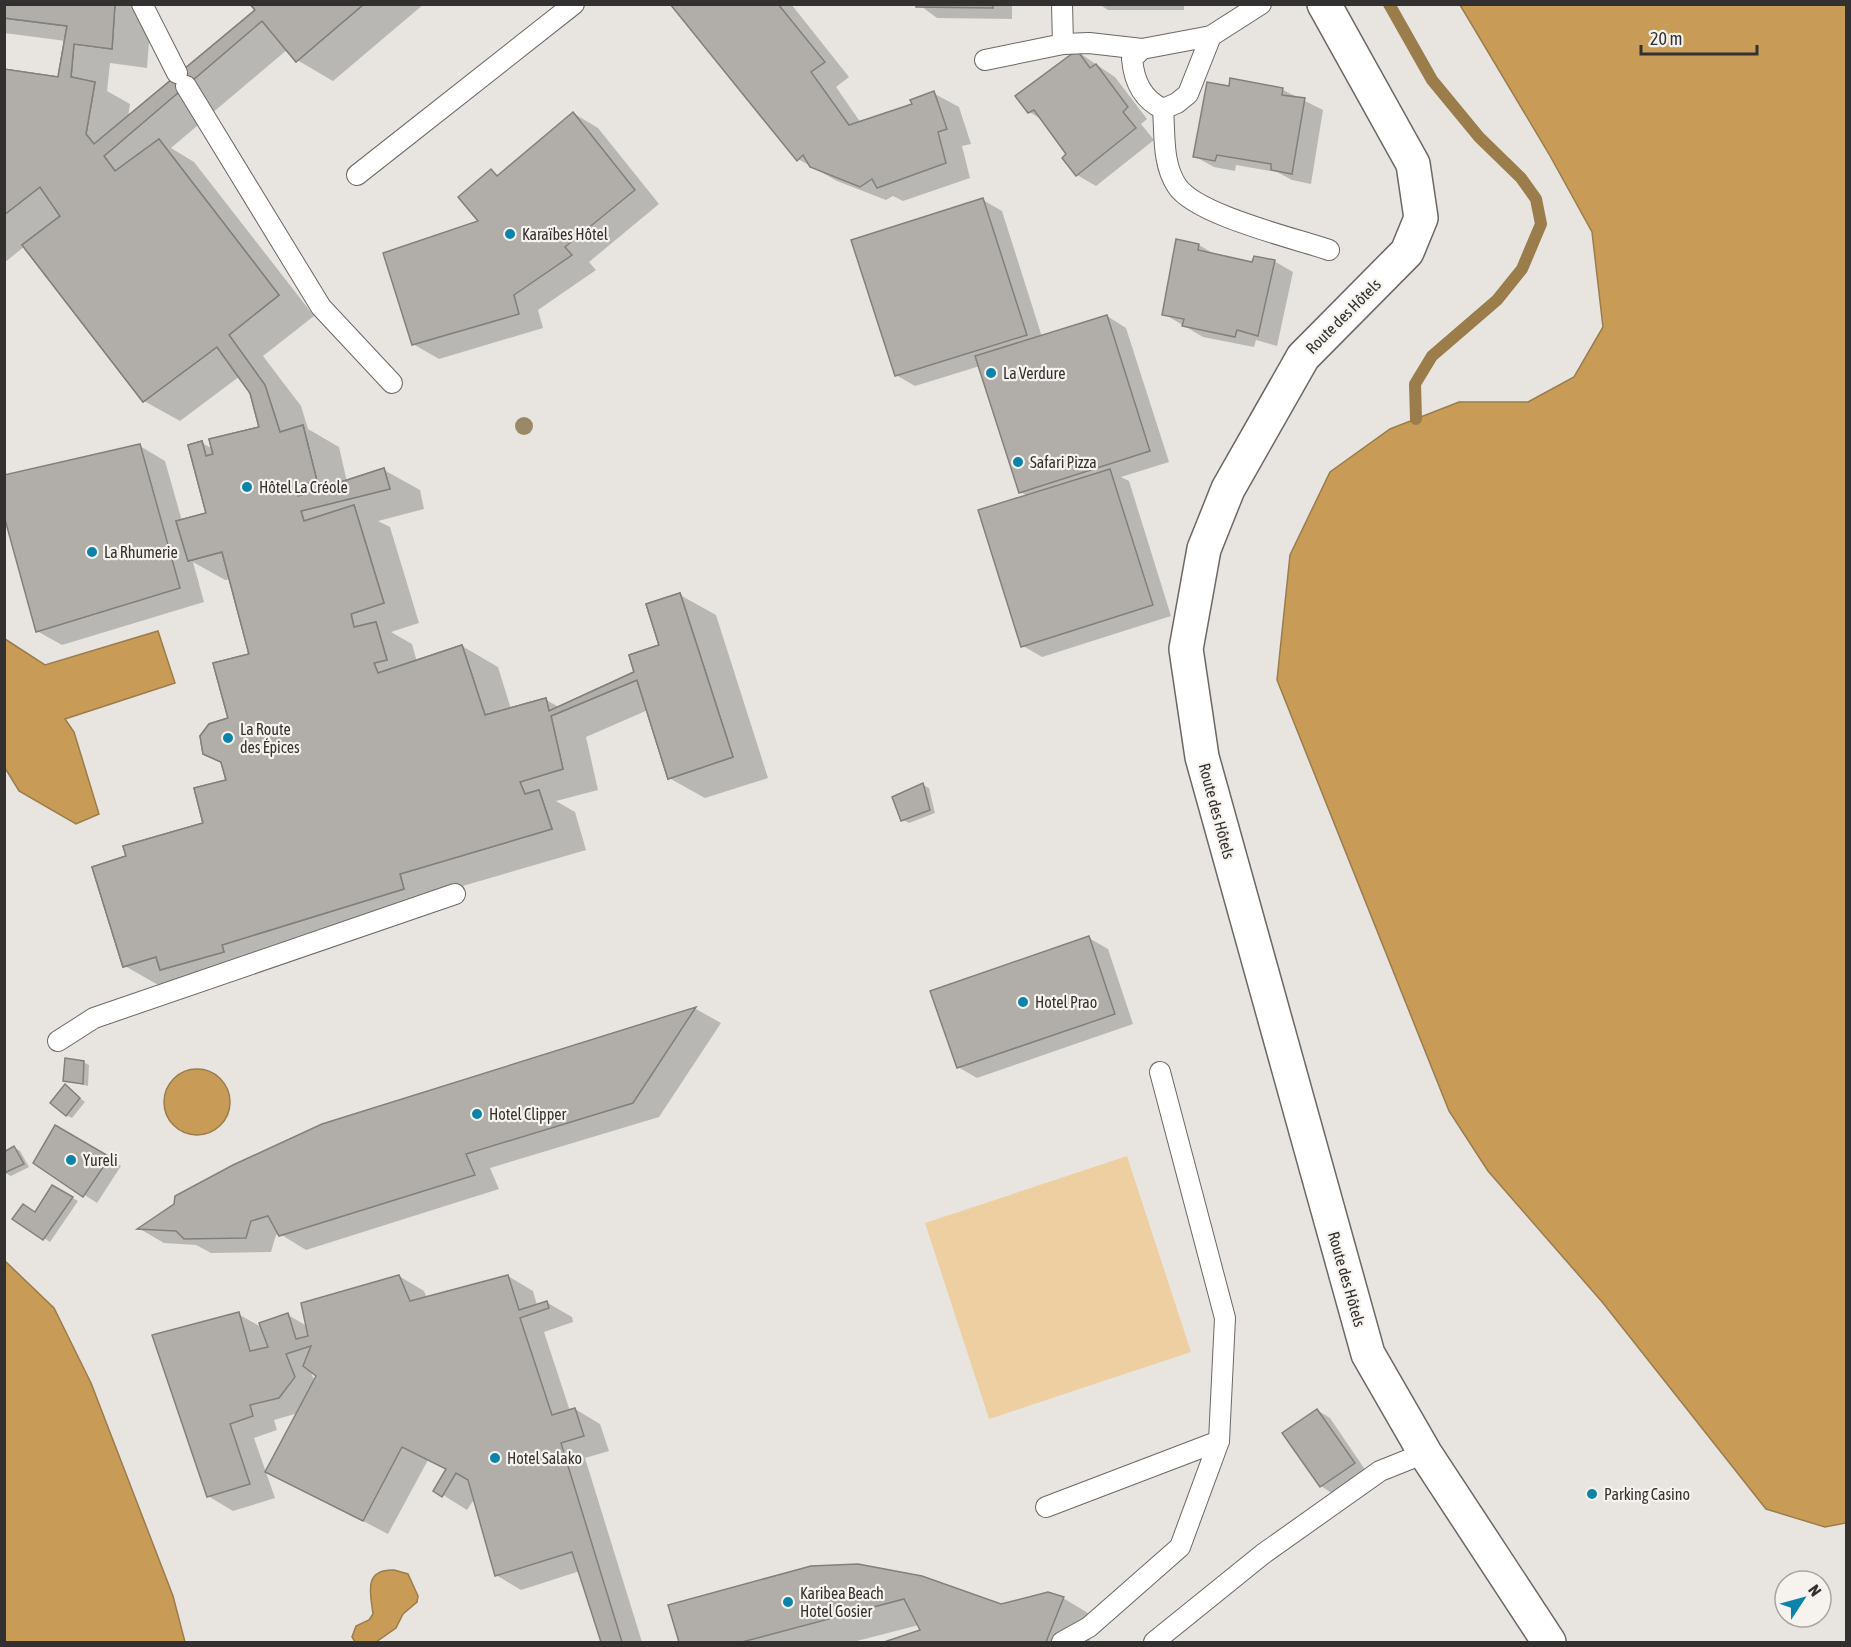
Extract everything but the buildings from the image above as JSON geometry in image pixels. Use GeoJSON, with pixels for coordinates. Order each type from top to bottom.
{"type":"FeatureCollection","features":[{"type":"Feature","properties":{"kind":"street","name":"Route des Hôtels"},"geometry":{"type":"LineString","coordinates":[[1324,4],[1413,164],[1421,218],[1407,252],[1303,357],[1228,489],[1204,549],[1186,649],[1202,757],[1368,1354],[1425,1453],[1549,1642]]}},
{"type":"Feature","properties":{"kind":"lane"},"geometry":{"type":"LineString","coordinates":[[142,4],[182,80],[321,307],[392,383]]}},
{"type":"Feature","properties":{"kind":"lane"},"geometry":{"type":"LineString","coordinates":[[357,175],[574,4]]}},
{"type":"Feature","properties":{"kind":"lane"},"geometry":{"type":"LineString","coordinates":[[1062,4],[1062,44]]}},
{"type":"Feature","properties":{"kind":"lane"},"geometry":{"type":"LineString","coordinates":[[985,60],[1062,44],[1089,42],[1142,49],[1211,36],[1261,4]]}},
{"type":"Feature","properties":{"kind":"lane"},"geometry":{"type":"LineString","coordinates":[[1142,49],[1132,59],[1134,77],[1152,104],[1163,109],[1177,103],[1188,94],[1211,36]]}},
{"type":"Feature","properties":{"kind":"lane"},"geometry":{"type":"LineString","coordinates":[[1163,109],[1166,157],[1177,186],[1194,203],[1329,250]]}},
{"type":"Feature","properties":{"kind":"lane"},"geometry":{"type":"LineString","coordinates":[[58,1041],[94,1018],[454,894]]}},
{"type":"Feature","properties":{"kind":"lane"},"geometry":{"type":"LineString","coordinates":[[1062,1642],[1089,1627],[1180,1547],[1219,1441],[1225,1318],[1160,1072]]}},
{"type":"Feature","properties":{"kind":"lane"},"geometry":{"type":"LineString","coordinates":[[1046,1507],[1219,1441]]}},
{"type":"Feature","properties":{"kind":"lane"},"geometry":{"type":"LineString","coordinates":[[1154,1642],[1263,1554],[1380,1471],[1425,1453]]}},
{"type":"Feature","properties":{"kind":"shaded area"},"geometry":{"type":"Polygon","coordinates":[[[1460,5],[1846,5],[1846,1523],[1825,1527],[1766,1509],[1603,1303],[1488,1171],[1449,1111],[1277,680],[1290,555],[1330,472],[1390,429],[1459,402],[1528,402],[1574,377],[1603,327],[1592,232],[1549,154],[1460,5]]]}},
{"type":"Feature","properties":{"kind":"shaded area"},"geometry":{"type":"Polygon","coordinates":[[[158,631],[175,683],[65,719],[74,732],[99,814],[76,824],[19,791],[5,768],[5,639],[45,665],[158,631]]]}},
{"type":"Feature","properties":{"kind":"shaded area"},"geometry":{"type":"Polygon","coordinates":[[[190,1069],[204,1069],[216,1074],[225,1083],[230,1102],[228,1115],[221,1126],[204,1135],[190,1135],[178,1130],[169,1121],[164,1109],[164,1095],[169,1083],[178,1074],[190,1069]]]}},
{"type":"Feature","properties":{"kind":"shaded area"},"geometry":{"type":"Polygon","coordinates":[[[1127,1156],[1191,1352],[989,1419],[925,1223],[1127,1156]]]}},
{"type":"Feature","properties":{"kind":"shaded area"},"geometry":{"type":"Polygon","coordinates":[[[5,1261],[54,1308],[91,1383],[173,1596],[185,1642],[5,1642],[5,1261]]]}},
{"type":"Feature","properties":{"kind":"shaded area"},"geometry":{"type":"Polygon","coordinates":[[[394,1570],[408,1574],[418,1596],[417,1602],[403,1614],[396,1628],[376,1642],[355,1642],[352,1637],[356,1626],[369,1620],[373,1614],[370,1591],[373,1578],[384,1571],[394,1570]]]}},
{"type":"Feature","properties":{"kind":"waterway"},"geometry":{"type":"LineString","coordinates":[[1389,4],[1432,80],[1479,137],[1521,178],[1536,199],[1541,224],[1522,269],[1497,300],[1432,356],[1415,384],[1416,419]]}},
{"type":"Feature","properties":{"kind":"place","name":"Karaïbes Hôtel"},"geometry":{"type":"Point","coordinates":[510,234]}},
{"type":"Feature","properties":{"kind":"place","name":"La Verdure"},"geometry":{"type":"Point","coordinates":[991,373]}},
{"type":"Feature","properties":{"kind":"place","name":"Safari Pizza"},"geometry":{"type":"Point","coordinates":[1018,462]}},
{"type":"Feature","properties":{"kind":"place","name":"Hôtel La Créole"},"geometry":{"type":"Point","coordinates":[247,487]}},
{"type":"Feature","properties":{"kind":"place","name":"La Rhumerie"},"geometry":{"type":"Point","coordinates":[92,552]}},
{"type":"Feature","properties":{"kind":"place","name":"La Route des Épices"},"geometry":{"type":"Point","coordinates":[228,738]}},
{"type":"Feature","properties":{"kind":"place","name":"Hotel Prao"},"geometry":{"type":"Point","coordinates":[1023,1002]}},
{"type":"Feature","properties":{"kind":"place","name":"Hotel Clipper"},"geometry":{"type":"Point","coordinates":[477,1114]}},
{"type":"Feature","properties":{"kind":"place","name":"Yureli"},"geometry":{"type":"Point","coordinates":[71,1160]}},
{"type":"Feature","properties":{"kind":"place","name":"Hotel Salako"},"geometry":{"type":"Point","coordinates":[495,1458]}},
{"type":"Feature","properties":{"kind":"place","name":"Parking Casino"},"geometry":{"type":"Point","coordinates":[1592,1494]}},
{"type":"Feature","properties":{"kind":"place","name":"Karibea Beach Hotel Gosier"},"geometry":{"type":"Point","coordinates":[788,1602]}}]}
